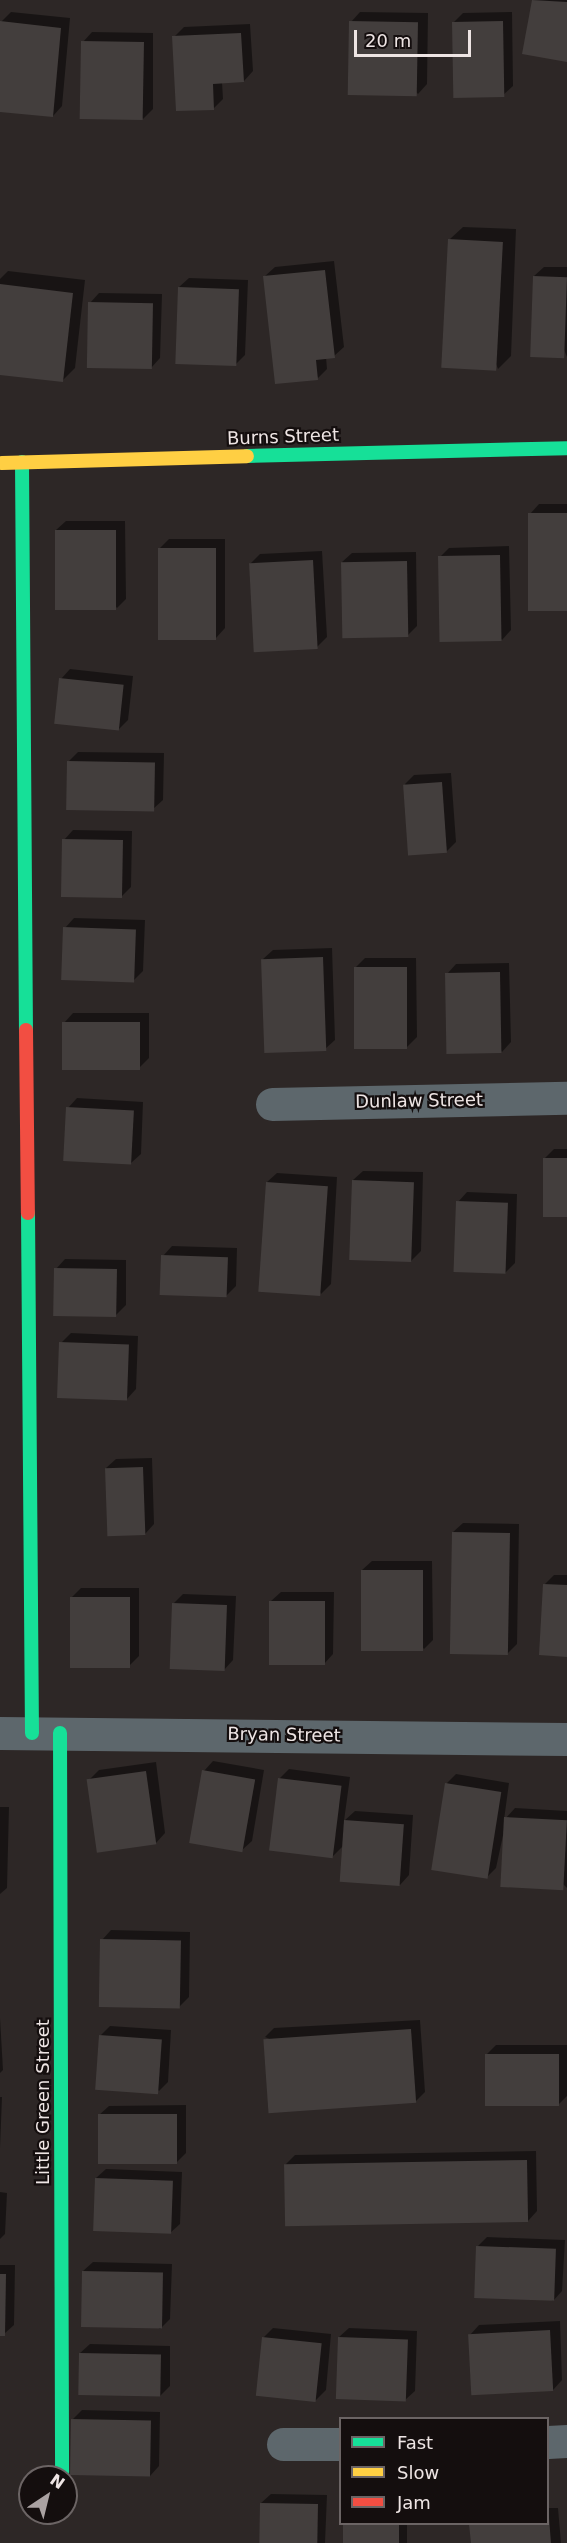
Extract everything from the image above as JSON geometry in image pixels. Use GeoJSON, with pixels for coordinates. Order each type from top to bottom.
{"type":"FeatureCollection","features":[{"type":"Feature","properties":{"kind":"street","name":"Burns Street"},"geometry":{"type":"LineString","coordinates":[[0,463],[567,448]]}},
{"type":"Feature","properties":{"kind":"street","name":"Little Green Street"},"geometry":{"type":"LineString","coordinates":[[22,462],[62,2465]]}},
{"type":"Feature","properties":{"kind":"street","name":"Dunlaw Street"},"geometry":{"type":"LineString","coordinates":[[272,1104],[567,1098]]}},
{"type":"Feature","properties":{"kind":"street","name":"Bryan Street"},"geometry":{"type":"LineString","coordinates":[[0,1733],[567,1739]]}},
{"type":"Feature","properties":{"kind":"street"},"geometry":{"type":"LineString","coordinates":[[549,2442],[567,2441]]}},
{"type":"Feature","properties":{"kind":"street"},"geometry":{"type":"LineString","coordinates":[[283,2444],[339,2444]]}},
{"type":"Feature","properties":{"kind":"building"},"geometry":{"type":"Polygon","coordinates":[[[532,0],[567,2],[567,62],[522,54],[532,0]]]}},
{"type":"Feature","properties":{"kind":"building"},"geometry":{"type":"Polygon","coordinates":[[[0,21],[61,28],[53,117],[0,112],[0,21]]]}},
{"type":"Feature","properties":{"kind":"building"},"geometry":{"type":"Polygon","coordinates":[[[349,21],[418,22],[417,96],[348,95],[349,21]]]}},
{"type":"Feature","properties":{"kind":"building"},"geometry":{"type":"Polygon","coordinates":[[[503,21],[504,97],[453,98],[452,22],[503,21]]]}},
{"type":"Feature","properties":{"kind":"building"},"geometry":{"type":"Polygon","coordinates":[[[241,33],[244,82],[213,84],[214,110],[176,111],[172,36],[241,33]]]}},
{"type":"Feature","properties":{"kind":"building"},"geometry":{"type":"Polygon","coordinates":[[[81,41],[144,42],[143,120],[80,119],[81,41]]]}},
{"type":"Feature","properties":{"kind":"building"},"geometry":{"type":"Polygon","coordinates":[[[448,239],[503,242],[496,371],[441,368],[448,239]]]}},
{"type":"Feature","properties":{"kind":"building"},"geometry":{"type":"Polygon","coordinates":[[[325,270],[335,358],[316,360],[318,380],[275,384],[263,276],[325,270]]]}},
{"type":"Feature","properties":{"kind":"building"},"geometry":{"type":"Polygon","coordinates":[[[533,276],[567,277],[564,358],[530,357],[533,276]]]}},
{"type":"Feature","properties":{"kind":"building"},"geometry":{"type":"Polygon","coordinates":[[[0,284],[73,293],[63,382],[0,375],[0,284]]]}},
{"type":"Feature","properties":{"kind":"building"},"geometry":{"type":"Polygon","coordinates":[[[178,287],[239,289],[236,366],[175,364],[178,287]]]}},
{"type":"Feature","properties":{"kind":"building"},"geometry":{"type":"Polygon","coordinates":[[[88,302],[153,303],[152,369],[87,368],[88,302]]]}},
{"type":"Feature","properties":{"kind":"building"},"geometry":{"type":"Polygon","coordinates":[[[528,513],[567,513],[567,611],[528,611],[528,513]]]}},
{"type":"Feature","properties":{"kind":"building"},"geometry":{"type":"Polygon","coordinates":[[[55,530],[116,530],[116,610],[55,610],[55,530]]]}},
{"type":"Feature","properties":{"kind":"building"},"geometry":{"type":"Polygon","coordinates":[[[158,548],[216,548],[216,640],[158,640],[158,548]]]}},
{"type":"Feature","properties":{"kind":"building"},"geometry":{"type":"Polygon","coordinates":[[[500,555],[502,641],[440,642],[438,556],[500,555]]]}},
{"type":"Feature","properties":{"kind":"building"},"geometry":{"type":"Polygon","coordinates":[[[313,560],[318,649],[254,652],[249,563],[313,560]]]}},
{"type":"Feature","properties":{"kind":"building"},"geometry":{"type":"Polygon","coordinates":[[[407,561],[408,637],[342,638],[341,562],[407,561]]]}},
{"type":"Feature","properties":{"kind":"building"},"geometry":{"type":"Polygon","coordinates":[[[59,678],[124,685],[119,731],[54,724],[59,678]]]}},
{"type":"Feature","properties":{"kind":"building"},"geometry":{"type":"Polygon","coordinates":[[[67,761],[155,763],[154,812],[66,810],[67,761]]]}},
{"type":"Feature","properties":{"kind":"building"},"geometry":{"type":"Polygon","coordinates":[[[442,782],[447,853],[408,856],[403,785],[442,782]]]}},
{"type":"Feature","properties":{"kind":"building"},"geometry":{"type":"Polygon","coordinates":[[[62,839],[123,840],[122,898],[61,897],[62,839]]]}},
{"type":"Feature","properties":{"kind":"building"},"geometry":{"type":"Polygon","coordinates":[[[63,927],[136,930],[134,983],[61,980],[63,927]]]}},
{"type":"Feature","properties":{"kind":"building"},"geometry":{"type":"Polygon","coordinates":[[[323,957],[326,1051],[264,1053],[261,959],[323,957]]]}},
{"type":"Feature","properties":{"kind":"building"},"geometry":{"type":"Polygon","coordinates":[[[354,967],[407,967],[407,1049],[354,1049],[354,967]]]}},
{"type":"Feature","properties":{"kind":"building"},"geometry":{"type":"Polygon","coordinates":[[[500,972],[501,1053],[446,1054],[445,973],[500,972]]]}},
{"type":"Feature","properties":{"kind":"building"},"geometry":{"type":"Polygon","coordinates":[[[62,1022],[140,1022],[140,1070],[62,1070],[62,1022]]]}},
{"type":"Feature","properties":{"kind":"building"},"geometry":{"type":"Polygon","coordinates":[[[66,1107],[134,1111],[131,1164],[63,1161],[66,1107]]]}},
{"type":"Feature","properties":{"kind":"building"},"geometry":{"type":"Polygon","coordinates":[[[543,1158],[567,1158],[567,1217],[543,1217],[543,1158]]]}},
{"type":"Feature","properties":{"kind":"building"},"geometry":{"type":"Polygon","coordinates":[[[352,1180],[414,1182],[411,1262],[349,1260],[352,1180]]]}},
{"type":"Feature","properties":{"kind":"building"},"geometry":{"type":"Polygon","coordinates":[[[266,1182],[328,1186],[320,1296],[258,1292],[266,1182]]]}},
{"type":"Feature","properties":{"kind":"building"},"geometry":{"type":"Polygon","coordinates":[[[456,1201],[508,1203],[505,1274],[454,1272],[456,1201]]]}},
{"type":"Feature","properties":{"kind":"building"},"geometry":{"type":"Polygon","coordinates":[[[161,1255],[228,1257],[227,1297],[160,1295],[161,1255]]]}},
{"type":"Feature","properties":{"kind":"building"},"geometry":{"type":"Polygon","coordinates":[[[54,1268],[117,1269],[116,1317],[53,1316],[54,1268]]]}},
{"type":"Feature","properties":{"kind":"building"},"geometry":{"type":"Polygon","coordinates":[[[59,1342],[129,1344],[127,1400],[57,1398],[59,1342]]]}},
{"type":"Feature","properties":{"kind":"building"},"geometry":{"type":"Polygon","coordinates":[[[143,1467],[145,1535],[107,1536],[105,1468],[143,1467]]]}},
{"type":"Feature","properties":{"kind":"building"},"geometry":{"type":"Polygon","coordinates":[[[452,1532],[510,1533],[508,1655],[450,1654],[452,1532]]]}},
{"type":"Feature","properties":{"kind":"building"},"geometry":{"type":"Polygon","coordinates":[[[361,1570],[423,1570],[423,1651],[361,1651],[361,1570]]]}},
{"type":"Feature","properties":{"kind":"building"},"geometry":{"type":"Polygon","coordinates":[[[543,1584],[567,1585],[567,1657],[539,1655],[543,1584]]]}},
{"type":"Feature","properties":{"kind":"building"},"geometry":{"type":"Polygon","coordinates":[[[70,1597],[130,1597],[130,1668],[70,1668],[70,1597]]]}},
{"type":"Feature","properties":{"kind":"building"},"geometry":{"type":"Polygon","coordinates":[[[269,1601],[325,1601],[325,1665],[269,1665],[269,1601]]]}},
{"type":"Feature","properties":{"kind":"building"},"geometry":{"type":"Polygon","coordinates":[[[172,1603],[227,1605],[225,1671],[170,1669],[172,1603]]]}},
{"type":"Feature","properties":{"kind":"building"},"geometry":{"type":"Polygon","coordinates":[[[202,1770],[255,1779],[242,1852],[189,1843],[202,1770]]]}},
{"type":"Feature","properties":{"kind":"building"},"geometry":{"type":"Polygon","coordinates":[[[146,1771],[156,1844],[97,1853],[87,1779],[146,1771]]]}},
{"type":"Feature","properties":{"kind":"building"},"geometry":{"type":"Polygon","coordinates":[[[278,1778],[342,1786],[333,1858],[269,1850],[278,1778]]]}},
{"type":"Feature","properties":{"kind":"building"},"geometry":{"type":"Polygon","coordinates":[[[445,1783],[501,1792],[488,1879],[431,1870],[445,1783]]]}},
{"type":"Feature","properties":{"kind":"building"},"geometry":{"type":"Polygon","coordinates":[[[504,1817],[567,1820],[563,1890],[500,1887],[504,1817]]]}},
{"type":"Feature","properties":{"kind":"building"},"geometry":{"type":"Polygon","coordinates":[[[344,1820],[404,1824],[400,1886],[340,1882],[344,1820]]]}},
{"type":"Feature","properties":{"kind":"building"},"geometry":{"type":"Polygon","coordinates":[[[100,1939],[181,1940],[180,2008],[99,2007],[100,1939]]]}},
{"type":"Feature","properties":{"kind":"building"},"geometry":{"type":"Polygon","coordinates":[[[411,2029],[416,2103],[269,2113],[263,2039],[411,2029]]]}},
{"type":"Feature","properties":{"kind":"building"},"geometry":{"type":"Polygon","coordinates":[[[99,2035],[162,2039],[158,2094],[95,2090],[99,2035]]]}},
{"type":"Feature","properties":{"kind":"building"},"geometry":{"type":"Polygon","coordinates":[[[485,2054],[559,2054],[559,2106],[485,2106],[485,2054]]]}},
{"type":"Feature","properties":{"kind":"building"},"geometry":{"type":"Polygon","coordinates":[[[98,2114],[177,2114],[177,2164],[98,2164],[98,2114]]]}},
{"type":"Feature","properties":{"kind":"building"},"geometry":{"type":"Polygon","coordinates":[[[527,2160],[528,2222],[285,2226],[284,2164],[527,2160]]]}},
{"type":"Feature","properties":{"kind":"building"},"geometry":{"type":"Polygon","coordinates":[[[95,2178],[173,2181],[171,2234],[93,2231],[95,2178]]]}},
{"type":"Feature","properties":{"kind":"building"},"geometry":{"type":"Polygon","coordinates":[[[476,2246],[556,2249],[554,2301],[474,2298],[476,2246]]]}},
{"type":"Feature","properties":{"kind":"building"},"geometry":{"type":"Polygon","coordinates":[[[82,2271],[163,2272],[162,2328],[81,2327],[82,2271]]]}},
{"type":"Feature","properties":{"kind":"building"},"geometry":{"type":"Polygon","coordinates":[[[0,2274],[6,2274],[5,2336],[0,2336],[0,2274]]]}},
{"type":"Feature","properties":{"kind":"building"},"geometry":{"type":"Polygon","coordinates":[[[550,2330],[553,2391],[471,2395],[468,2334],[550,2330]]]}},
{"type":"Feature","properties":{"kind":"building"},"geometry":{"type":"Polygon","coordinates":[[[262,2337],[322,2343],[316,2402],[256,2396],[262,2337]]]}},
{"type":"Feature","properties":{"kind":"building"},"geometry":{"type":"Polygon","coordinates":[[[338,2337],[408,2339],[406,2401],[336,2399],[338,2337]]]}},
{"type":"Feature","properties":{"kind":"building"},"geometry":{"type":"Polygon","coordinates":[[[79,2353],[161,2354],[160,2396],[78,2395],[79,2353]]]}},
{"type":"Feature","properties":{"kind":"building"},"geometry":{"type":"Polygon","coordinates":[[[71,2419],[151,2420],[150,2476],[78,2475],[78,2465],[70,2465],[71,2419]]]}},
{"type":"Feature","properties":{"kind":"building"},"geometry":{"type":"Polygon","coordinates":[[[260,2503],[318,2504],[317,2543],[259,2543],[260,2503]]]}},
{"type":"Feature","properties":{"kind":"building"},"geometry":{"type":"Polygon","coordinates":[[[549,2518],[551,2543],[471,2543],[469,2525],[549,2525],[549,2518]]]}},
{"type":"Feature","properties":{"kind":"building"},"geometry":{"type":"Polygon","coordinates":[[[343,2525],[399,2525],[399,2543],[343,2543],[343,2525]]]}},
{"type":"Feature","properties":{"kind":"traffic: fast"},"geometry":{"type":"LineString","coordinates":[[247,456],[567,448]]}},
{"type":"Feature","properties":{"kind":"traffic: fast"},"geometry":{"type":"LineString","coordinates":[[22,462],[26,1030]]}},
{"type":"Feature","properties":{"kind":"traffic: fast"},"geometry":{"type":"LineString","coordinates":[[28,1213],[32,1733]]}},
{"type":"Feature","properties":{"kind":"traffic: fast"},"geometry":{"type":"LineString","coordinates":[[60,1733],[62,2465]]}},
{"type":"Feature","properties":{"kind":"traffic: slow"},"geometry":{"type":"LineString","coordinates":[[2,463],[247,456]]}},
{"type":"Feature","properties":{"kind":"traffic: jam"},"geometry":{"type":"LineString","coordinates":[[26,1030],[28,1213]]}}]}
